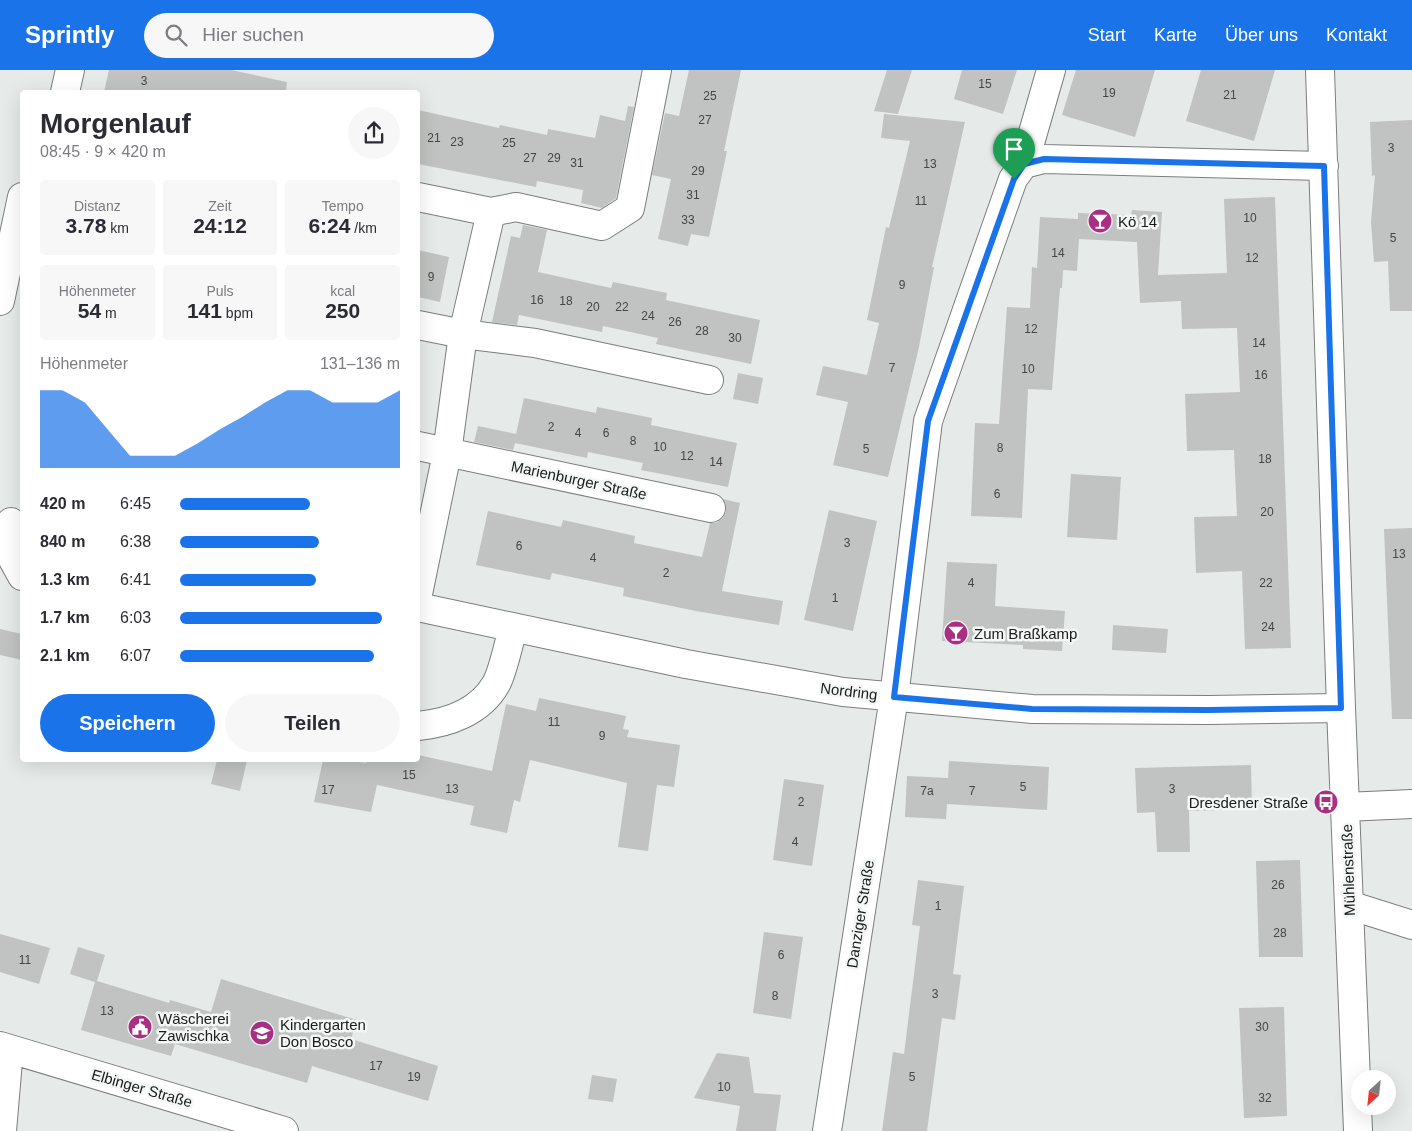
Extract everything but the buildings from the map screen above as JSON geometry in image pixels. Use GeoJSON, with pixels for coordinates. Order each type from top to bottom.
{"type":"FeatureCollection","features":[{"type":"Feature","properties":{"kind":"street"},"geometry":{"type":"LineString","coordinates":[[65,90],[70,70]]}},
{"type":"Feature","properties":{"kind":"street"},"geometry":{"type":"LineString","coordinates":[[420,197],[491,212],[516,207],[602,226],[630,208],[658,70]]}},
{"type":"Feature","properties":{"kind":"street","name":"Danziger Straße"},"geometry":{"type":"LineString","coordinates":[[827,1131],[894,697],[928,421],[1014,179],[1024,164],[1051,70]]}},
{"type":"Feature","properties":{"kind":"street","name":"Mühlenstraße"},"geometry":{"type":"LineString","coordinates":[[1320,70],[1341,708],[1358,1131]]}},
{"type":"Feature","properties":{"kind":"street"},"geometry":{"type":"LineString","coordinates":[[1024,164],[1044,159],[1324,166]]}},
{"type":"Feature","properties":{"kind":"street"},"geometry":{"type":"LineString","coordinates":[[9,289],[20,211]]}},
{"type":"Feature","properties":{"kind":"street"},"geometry":{"type":"LineString","coordinates":[[420,584],[447,453],[463,334],[491,212]]}},
{"type":"Feature","properties":{"kind":"street"},"geometry":{"type":"LineString","coordinates":[[420,325],[463,334],[535,343],[709,380]]}},
{"type":"Feature","properties":{"kind":"street","name":"Marienburger Straße"},"geometry":{"type":"LineString","coordinates":[[420,446],[711,508]]}},
{"type":"Feature","properties":{"kind":"street"},"geometry":{"type":"LineString","coordinates":[[11,522],[10,556],[20,573]]}},
{"type":"Feature","properties":{"kind":"street","name":"Nordring"},"geometry":{"type":"LineString","coordinates":[[420,607],[713,669],[843,692],[1032,709],[1208,710],[1341,708]]}},
{"type":"Feature","properties":{"kind":"street"},"geometry":{"type":"LineString","coordinates":[[420,726],[437,724],[456,718],[484,700],[497,683],[513,628]]}},
{"type":"Feature","properties":{"kind":"street"},"geometry":{"type":"LineString","coordinates":[[1345,807],[1412,804]]}},
{"type":"Feature","properties":{"kind":"street"},"geometry":{"type":"LineString","coordinates":[[1349,904],[1412,925]]}},
{"type":"Feature","properties":{"kind":"street"},"geometry":{"type":"LineString","coordinates":[[2,1131],[4,1047]]}},
{"type":"Feature","properties":{"kind":"street","name":"Elbinger Straße"},"geometry":{"type":"LineString","coordinates":[[4,1047],[284,1131]]}},
{"type":"Feature","properties":{"kind":"place","name":"Kö 14"},"geometry":{"type":"Point","coordinates":[1100,221]}},
{"type":"Feature","properties":{"kind":"place","name":"Zum Braßkamp"},"geometry":{"type":"Point","coordinates":[956,633]}},
{"type":"Feature","properties":{"kind":"place","name":"Dresdener Straße"},"geometry":{"type":"Point","coordinates":[1326,802]}},
{"type":"Feature","properties":{"kind":"place","name":"Wäscherei Zawischka"},"geometry":{"type":"Point","coordinates":[140,1027]}},
{"type":"Feature","properties":{"kind":"place","name":"Kindergarten Don Bosco"},"geometry":{"type":"Point","coordinates":[262,1033]}},
{"type":"Feature","properties":{"kind":"route"},"geometry":{"type":"LineString","coordinates":[[1044,159],[1324,166],[1341,708],[1208,710],[1032,709],[894,697],[928,421],[1014,179],[1024,164],[1044,159]]}}]}
